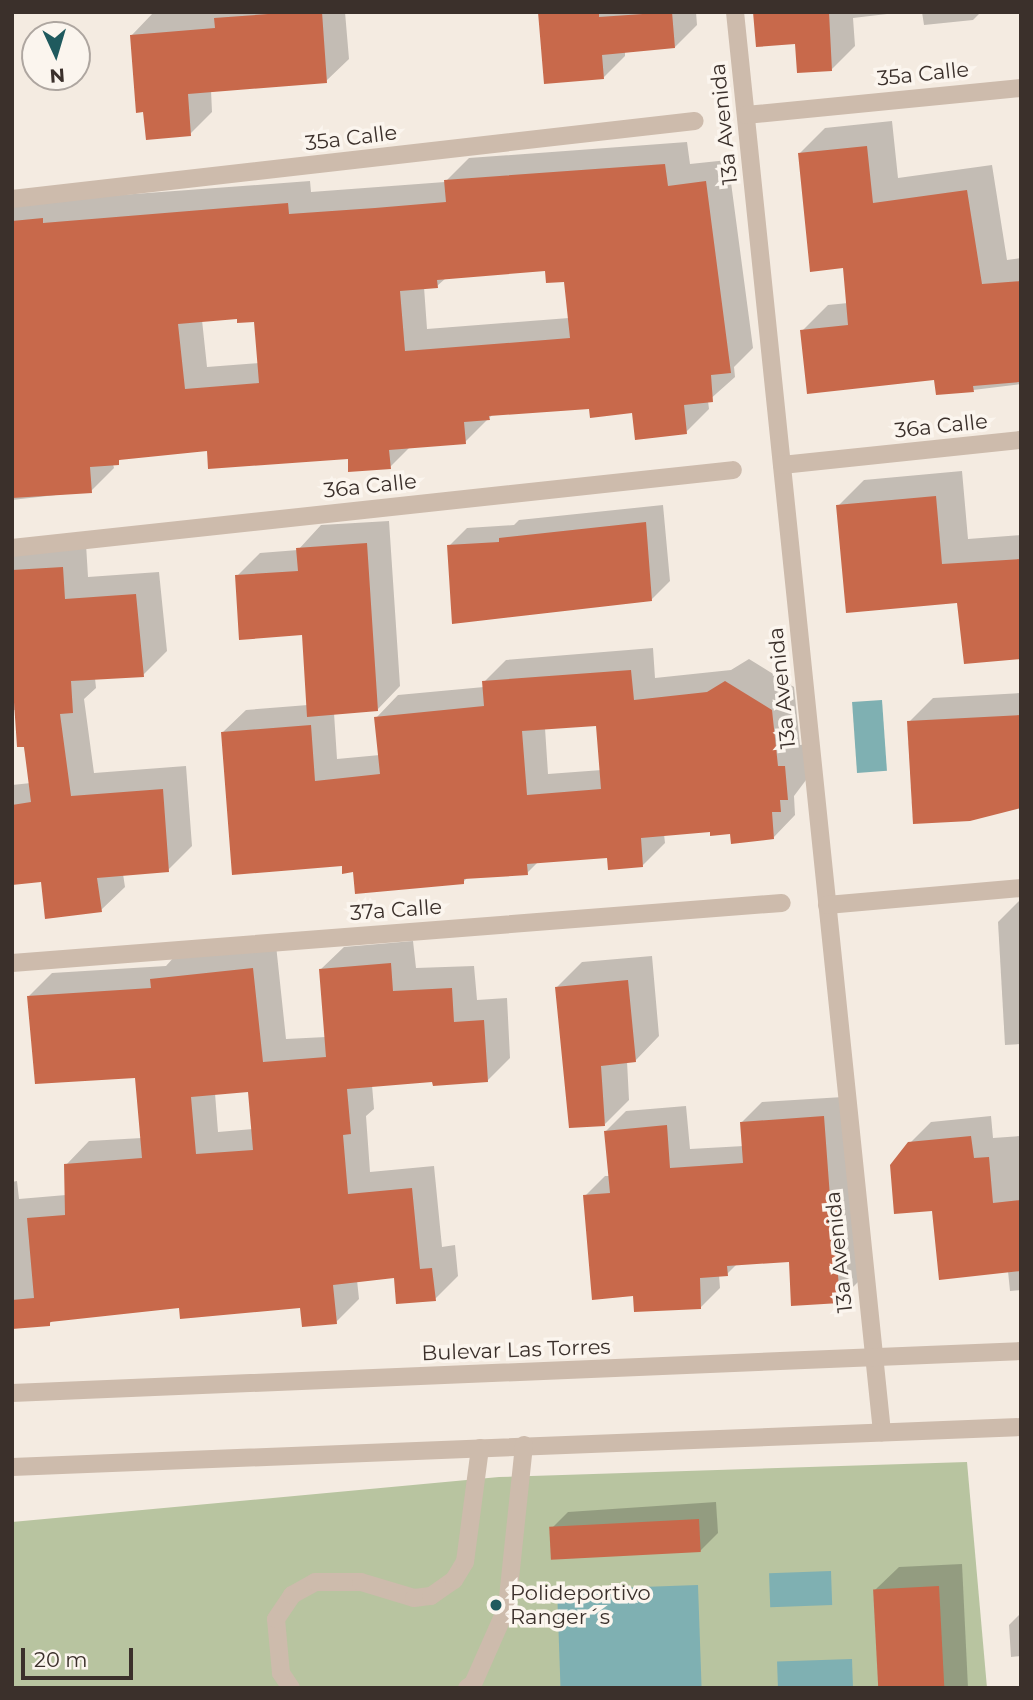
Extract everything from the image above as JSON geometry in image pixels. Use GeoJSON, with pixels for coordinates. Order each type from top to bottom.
{"type":"FeatureCollection","features":[{"type":"Feature","properties":{"kind":"street","name":"13a Avenida"},"geometry":{"type":"LineString","coordinates":[[735,12],[881,1433]]}},
{"type":"Feature","properties":{"kind":"street","name":"35a Calle"},"geometry":{"type":"LineString","coordinates":[[746,114],[1021,88]]}},
{"type":"Feature","properties":{"kind":"street","name":"35a Calle"},"geometry":{"type":"LineString","coordinates":[[12,199],[695,121]]}},
{"type":"Feature","properties":{"kind":"street","name":"36a Calle"},"geometry":{"type":"LineString","coordinates":[[782,466],[1021,440]]}},
{"type":"Feature","properties":{"kind":"street","name":"36a Calle"},"geometry":{"type":"LineString","coordinates":[[12,548],[733,470]]}},
{"type":"Feature","properties":{"kind":"street"},"geometry":{"type":"LineString","coordinates":[[827,905],[1021,888]]}},
{"type":"Feature","properties":{"kind":"street","name":"37a Calle"},"geometry":{"type":"LineString","coordinates":[[12,963],[782,903]]}},
{"type":"Feature","properties":{"kind":"street","name":"Bulevar Las Torres"},"geometry":{"type":"LineString","coordinates":[[12,1393],[1021,1351]]}},
{"type":"Feature","properties":{"kind":"street"},"geometry":{"type":"LineString","coordinates":[[12,1468],[524,1444],[1021,1427]]}},
{"type":"Feature","properties":{"kind":"street"},"geometry":{"type":"LineString","coordinates":[[467,1688],[473,1684],[507,1607],[524,1444]]}},
{"type":"Feature","properties":{"kind":"street"},"geometry":{"type":"LineString","coordinates":[[291,1688],[281,1672],[276,1619],[292,1595],[316,1582],[361,1582],[414,1598],[431,1596],[454,1580],[465,1562],[480,1448]]}},
{"type":"Feature","properties":{"kind":"green space","name":"Polideportivo Ranger´s"},"geometry":{"type":"Polygon","coordinates":[[[967,1462],[987,1688],[12,1688],[12,1522],[499,1477],[967,1462]]]}},
{"type":"Feature","properties":{"kind":"water"},"geometry":{"type":"Polygon","coordinates":[[[882,700],[887,771],[857,773],[852,702],[882,700]]]}},
{"type":"Feature","properties":{"kind":"water"},"geometry":{"type":"Polygon","coordinates":[[[831,1571],[832,1605],[770,1607],[769,1573],[831,1571]]]}},
{"type":"Feature","properties":{"kind":"water"},"geometry":{"type":"Polygon","coordinates":[[[698,1585],[702,1688],[561,1688],[557,1590],[698,1585]]]}},
{"type":"Feature","properties":{"kind":"water"},"geometry":{"type":"Polygon","coordinates":[[[852,1659],[853,1688],[778,1688],[777,1662],[852,1659]]]}},
{"type":"Feature","properties":{"kind":"building"},"geometry":{"type":"Polygon","coordinates":[[[322,12],[327,83],[188,94],[191,136],[146,140],[143,112],[136,113],[130,35],[215,28],[214,18],[322,12]]]}},
{"type":"Feature","properties":{"kind":"building"},"geometry":{"type":"Polygon","coordinates":[[[538,12],[599,12],[599,17],[672,12],[675,48],[602,55],[604,79],[544,84],[538,12]]]}},
{"type":"Feature","properties":{"kind":"building"},"geometry":{"type":"Polygon","coordinates":[[[753,12],[829,12],[832,71],[797,73],[795,44],[756,47],[753,12]]]}},
{"type":"Feature","properties":{"kind":"building"},"geometry":{"type":"Polygon","coordinates":[[[867,146],[873,203],[967,190],[982,284],[1021,281],[1020,382],[973,386],[974,392],[936,395],[934,380],[807,394],[800,330],[848,325],[843,268],[810,272],[798,153],[867,146]]]}},
{"type":"Feature","properties":{"kind":"building"},"geometry":{"type":"Polygon","coordinates":[[[665,164],[668,186],[706,181],[731,373],[711,375],[713,402],[684,405],[687,434],[635,440],[632,413],[590,418],[589,409],[489,416],[490,420],[464,422],[466,444],[389,450],[391,469],[348,472],[348,459],[208,469],[207,451],[119,460],[119,465],[90,467],[92,493],[12,498],[12,221],[43,218],[43,223],[288,203],[289,214],[446,202],[444,180],[665,164]],[[545,271],[437,280],[438,288],[400,291],[405,351],[570,338],[564,282],[546,283],[545,271]],[[237,319],[178,324],[185,389],[259,383],[254,322],[237,323],[237,319]]]}},
{"type":"Feature","properties":{"kind":"building"},"geometry":{"type":"Polygon","coordinates":[[[936,496],[942,564],[1021,559],[1021,659],[964,664],[957,603],[846,613],[836,505],[936,496]]]}},
{"type":"Feature","properties":{"kind":"building"},"geometry":{"type":"Polygon","coordinates":[[[646,522],[652,601],[452,624],[447,545],[499,542],[499,538],[646,522]]]}},
{"type":"Feature","properties":{"kind":"building"},"geometry":{"type":"Polygon","coordinates":[[[367,543],[378,711],[307,717],[302,635],[239,640],[235,575],[298,571],[296,548],[367,543]]]}},
{"type":"Feature","properties":{"kind":"building"},"geometry":{"type":"Polygon","coordinates":[[[63,567],[65,599],[136,594],[144,677],[71,681],[73,713],[60,714],[71,796],[163,789],[169,872],[97,878],[102,912],[45,919],[41,882],[12,885],[12,805],[31,802],[24,747],[17,747],[12,672],[12,570],[63,567]]]}},
{"type":"Feature","properties":{"kind":"building"},"geometry":{"type":"Polygon","coordinates":[[[631,670],[634,700],[707,692],[725,681],[772,710],[778,766],[785,766],[788,800],[780,800],[781,812],[772,812],[774,839],[731,844],[730,834],[710,836],[710,832],[641,838],[643,867],[608,870],[607,858],[527,864],[528,875],[464,879],[464,884],[355,894],[353,872],[342,874],[342,866],[232,875],[221,732],[311,725],[315,781],[380,774],[374,717],[484,706],[482,681],[631,670]],[[596,726],[522,731],[527,795],[601,789],[596,726]]]}},
{"type":"Feature","properties":{"kind":"building"},"geometry":{"type":"Polygon","coordinates":[[[1021,715],[1021,808],[970,821],[913,824],[907,721],[1021,715]]]}},
{"type":"Feature","properties":{"kind":"building"},"geometry":{"type":"Polygon","coordinates":[[[391,963],[393,991],[452,988],[454,1022],[484,1020],[488,1082],[433,1086],[432,1082],[347,1089],[351,1134],[343,1135],[348,1194],[412,1188],[420,1269],[432,1268],[436,1301],[396,1304],[394,1278],[333,1285],[337,1324],[302,1327],[300,1308],[180,1319],[179,1308],[50,1322],[50,1326],[12,1329],[12,1300],[34,1298],[27,1218],[65,1215],[64,1164],[142,1158],[135,1078],[35,1084],[27,996],[151,988],[150,979],[253,968],[263,1062],[326,1057],[319,969],[391,963]],[[248,1092],[191,1097],[196,1154],[253,1150],[248,1092]]]}},
{"type":"Feature","properties":{"kind":"building"},"geometry":{"type":"Polygon","coordinates":[[[628,980],[636,1062],[601,1066],[605,1126],[569,1128],[555,987],[628,980]]]}},
{"type":"Feature","properties":{"kind":"building"},"geometry":{"type":"Polygon","coordinates":[[[824,1116],[830,1197],[839,1197],[841,1233],[835,1233],[840,1303],[791,1306],[789,1262],[727,1266],[728,1276],[700,1278],[701,1309],[634,1312],[633,1296],[592,1300],[583,1195],[610,1193],[604,1131],[667,1125],[670,1168],[743,1163],[740,1122],[824,1116]]]}},
{"type":"Feature","properties":{"kind":"building"},"geometry":{"type":"Polygon","coordinates":[[[971,1136],[974,1158],[989,1157],[993,1203],[1021,1200],[1021,1271],[939,1280],[932,1211],[894,1214],[890,1165],[908,1142],[971,1136]]]}},
{"type":"Feature","properties":{"kind":"building"},"geometry":{"type":"Polygon","coordinates":[[[699,1519],[701,1552],[551,1560],[549,1527],[699,1519]]]}},
{"type":"Feature","properties":{"kind":"building"},"geometry":{"type":"Polygon","coordinates":[[[939,1586],[944,1688],[878,1688],[873,1589],[939,1586]]]}},
{"type":"Feature","properties":{"kind":"place","name":"Polideportivo Ranger´s"},"geometry":{"type":"Point","coordinates":[496,1605]}}]}
